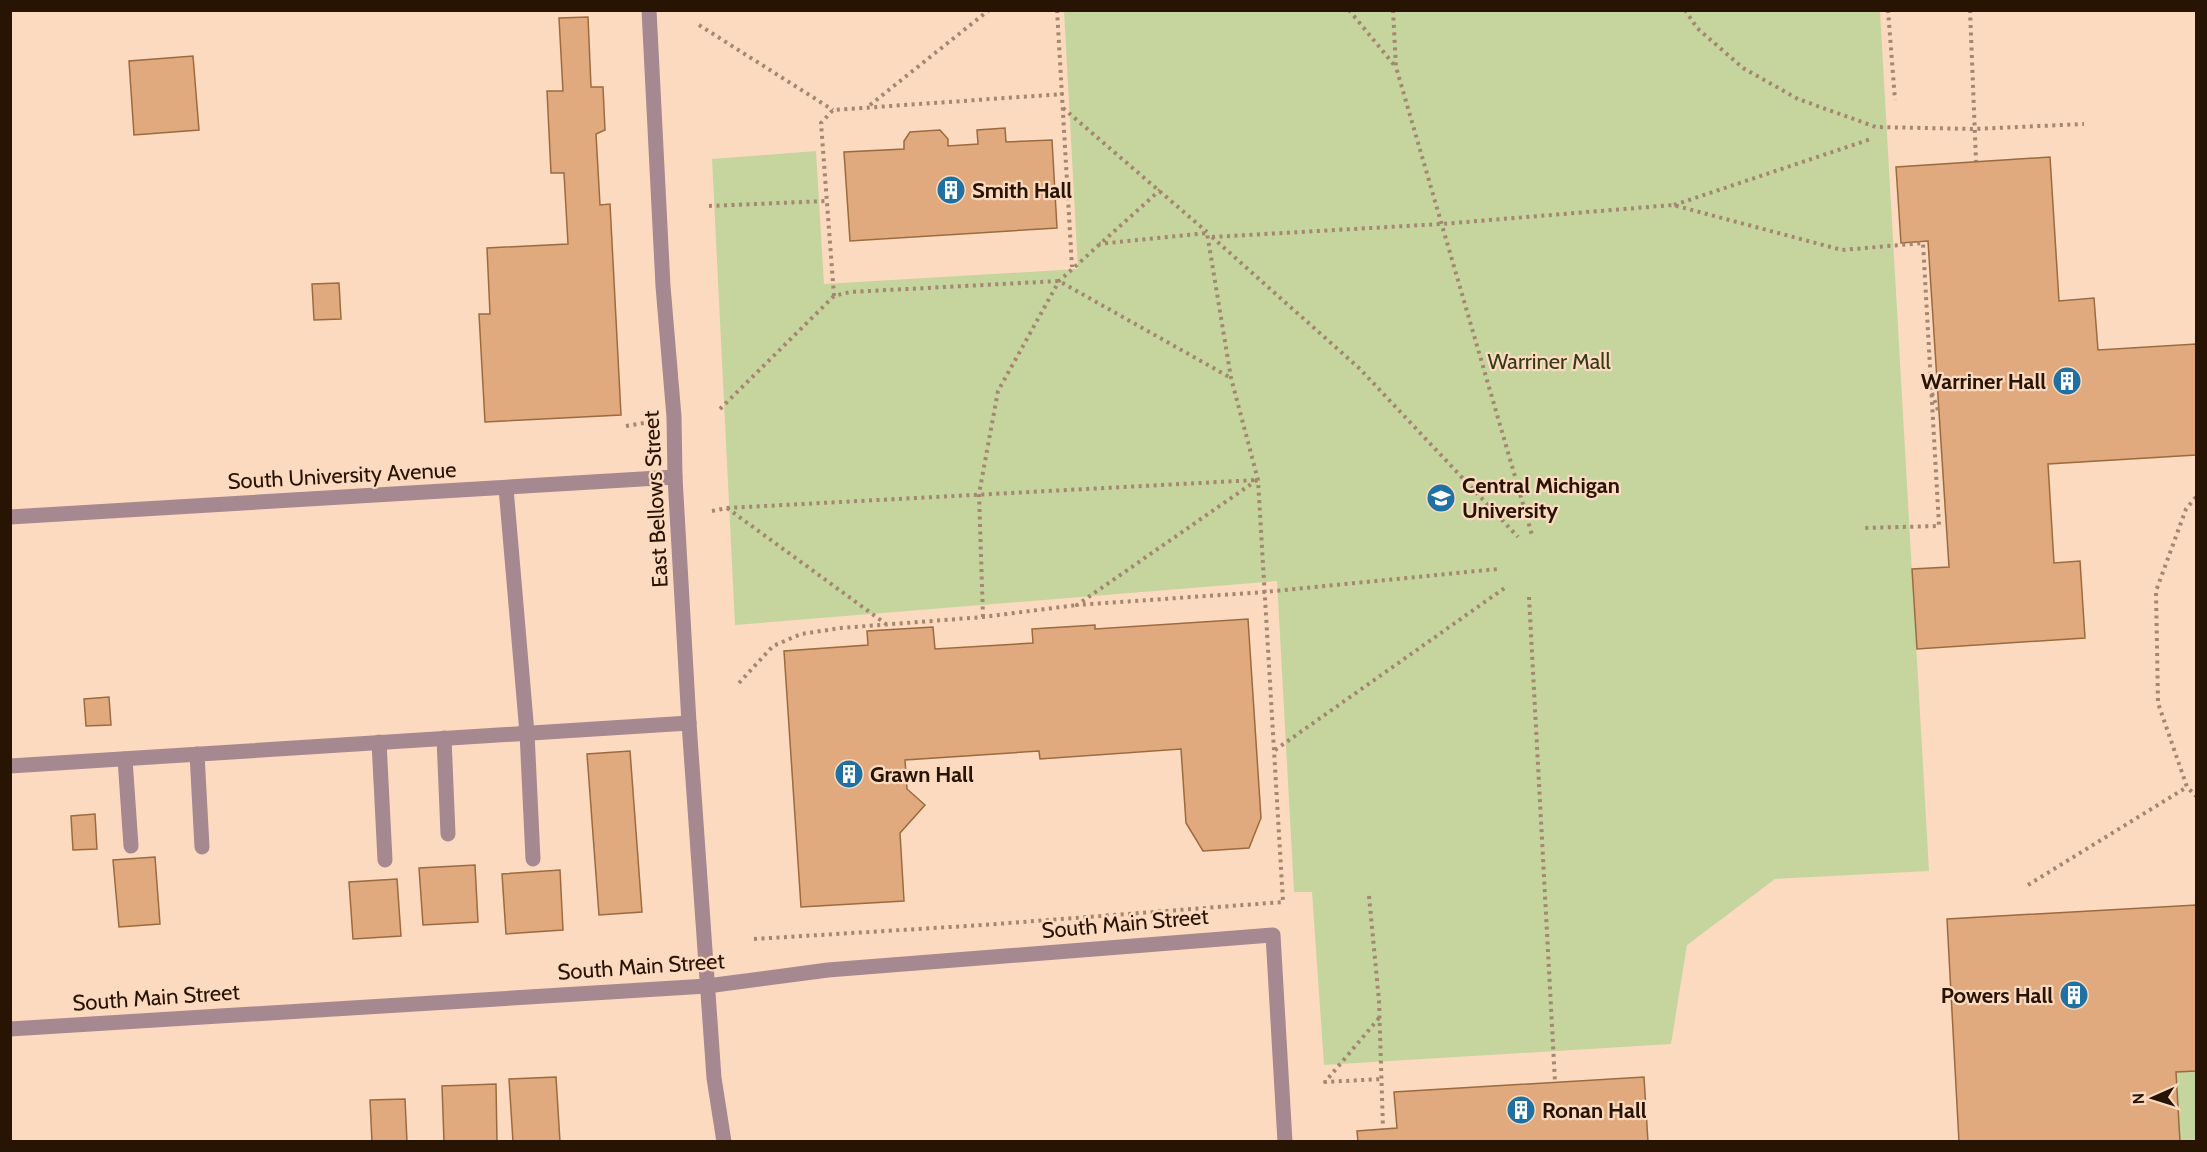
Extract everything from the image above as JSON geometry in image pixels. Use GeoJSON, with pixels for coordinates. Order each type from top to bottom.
{"type":"FeatureCollection","features":[{"type":"Feature","properties":{"kind":"street","name":"East Bellows Street"},"geometry":{"type":"LineString","coordinates":[[649,10],[663,286],[674,417],[675,477],[689,723],[714,1078],[724,1142]]}},
{"type":"Feature","properties":{"kind":"street","name":"South University Avenue"},"geometry":{"type":"LineString","coordinates":[[10,517],[675,477]]}},
{"type":"Feature","properties":{"kind":"street"},"geometry":{"type":"LineString","coordinates":[[506,488],[527,733],[533,859]]}},
{"type":"Feature","properties":{"kind":"street"},"geometry":{"type":"LineString","coordinates":[[10,766],[689,723]]}},
{"type":"Feature","properties":{"kind":"street"},"geometry":{"type":"LineString","coordinates":[[444,738],[448,834]]}},
{"type":"Feature","properties":{"kind":"street"},"geometry":{"type":"LineString","coordinates":[[379,742],[386,860]]}},
{"type":"Feature","properties":{"kind":"street"},"geometry":{"type":"LineString","coordinates":[[197,754],[202,847]]}},
{"type":"Feature","properties":{"kind":"street"},"geometry":{"type":"LineString","coordinates":[[125,759],[131,846]]}},
{"type":"Feature","properties":{"kind":"street","name":"South Main Street"},"geometry":{"type":"LineString","coordinates":[[10,1029],[707,986],[838,969],[1273,935],[1286,1142]]}},
{"type":"Feature","properties":{"kind":"path"},"geometry":{"type":"LineString","coordinates":[[868,106],[989,10]]}},
{"type":"Feature","properties":{"kind":"path"},"geometry":{"type":"LineString","coordinates":[[1057,10],[1072,268]]}},
{"type":"Feature","properties":{"kind":"path"},"geometry":{"type":"LineString","coordinates":[[1349,10],[1396,67]]}},
{"type":"Feature","properties":{"kind":"path"},"geometry":{"type":"LineString","coordinates":[[1393,10],[1396,67],[1532,535]]}},
{"type":"Feature","properties":{"kind":"path"},"geometry":{"type":"LineString","coordinates":[[1685,10],[1697,28],[1743,68],[1798,99],[1876,127],[1974,129],[2084,124]]}},
{"type":"Feature","properties":{"kind":"path"},"geometry":{"type":"LineString","coordinates":[[1888,10],[1894,100]]}},
{"type":"Feature","properties":{"kind":"path"},"geometry":{"type":"LineString","coordinates":[[1970,10],[1976,161]]}},
{"type":"Feature","properties":{"kind":"path"},"geometry":{"type":"LineString","coordinates":[[699,25],[833,110],[1063,94]]}},
{"type":"Feature","properties":{"kind":"path"},"geometry":{"type":"LineString","coordinates":[[1063,108],[1160,190],[1360,369],[1518,537]]}},
{"type":"Feature","properties":{"kind":"path"},"geometry":{"type":"LineString","coordinates":[[833,110],[821,123],[834,296]]}},
{"type":"Feature","properties":{"kind":"path"},"geometry":{"type":"LineString","coordinates":[[1212,237],[1441,224],[1673,205],[1872,139]]}},
{"type":"Feature","properties":{"kind":"path"},"geometry":{"type":"LineString","coordinates":[[983,617],[979,494],[998,391],[1059,281],[1160,190]]}},
{"type":"Feature","properties":{"kind":"path"},"geometry":{"type":"LineString","coordinates":[[709,206],[826,201]]}},
{"type":"Feature","properties":{"kind":"path"},"geometry":{"type":"LineString","coordinates":[[1673,205],[1842,250],[1923,243],[1939,526],[1863,528]]}},
{"type":"Feature","properties":{"kind":"path"},"geometry":{"type":"LineString","coordinates":[[1099,244],[1207,233]]}},
{"type":"Feature","properties":{"kind":"path"},"geometry":{"type":"LineString","coordinates":[[754,939],[983,925],[1283,902],[1258,480],[1231,378],[1207,233]]}},
{"type":"Feature","properties":{"kind":"path"},"geometry":{"type":"LineString","coordinates":[[720,409],[834,296],[850,292],[1059,281],[1231,378]]}},
{"type":"Feature","properties":{"kind":"path"},"geometry":{"type":"LineString","coordinates":[[1930,387],[1939,413]]}},
{"type":"Feature","properties":{"kind":"path"},"geometry":{"type":"LineString","coordinates":[[626,426],[651,422]]}},
{"type":"Feature","properties":{"kind":"path"},"geometry":{"type":"LineString","coordinates":[[712,512],[727,508],[1258,480]]}},
{"type":"Feature","properties":{"kind":"path"},"geometry":{"type":"LineString","coordinates":[[1077,605],[1258,480]]}},
{"type":"Feature","properties":{"kind":"path"},"geometry":{"type":"LineString","coordinates":[[2196,497],[2186,509],[2156,591],[2158,703],[2187,787],[2196,796]]}},
{"type":"Feature","properties":{"kind":"path"},"geometry":{"type":"LineString","coordinates":[[727,508],[887,624]]}},
{"type":"Feature","properties":{"kind":"path"},"geometry":{"type":"LineString","coordinates":[[739,683],[773,646],[801,634],[841,628],[983,617],[1077,605],[1264,592],[1498,569]]}},
{"type":"Feature","properties":{"kind":"path"},"geometry":{"type":"LineString","coordinates":[[1275,750],[1506,587]]}},
{"type":"Feature","properties":{"kind":"path"},"geometry":{"type":"LineString","coordinates":[[1529,597],[1555,1082]]}},
{"type":"Feature","properties":{"kind":"path"},"geometry":{"type":"LineString","coordinates":[[2028,885],[2187,787]]}},
{"type":"Feature","properties":{"kind":"path"},"geometry":{"type":"LineString","coordinates":[[1369,896],[1380,1017],[1383,1129]]}},
{"type":"Feature","properties":{"kind":"path"},"geometry":{"type":"LineString","coordinates":[[1380,1017],[1325,1082],[1382,1079]]}},
{"type":"Feature","properties":{"kind":"green space","name":"Warriner Mall"},"geometry":{"type":"Polygon","coordinates":[[[1064,11],[1880,11],[1929,871],[1775,879],[1687,945],[1671,1044],[1324,1065],[1312,892],[1294,892],[1277,581],[735,625],[712,159],[816,151],[824,284],[1078,269],[1064,11]]]}},
{"type":"Feature","properties":{"kind":"green space"},"geometry":{"type":"Polygon","coordinates":[[[2196,1071],[2196,1141],[2180,1141],[2176,1072],[2196,1071]]]}},
{"type":"Feature","properties":{"kind":"building"},"geometry":{"type":"Polygon","coordinates":[[[588,17],[591,87],[603,87],[605,130],[596,134],[600,205],[610,204],[621,415],[485,422],[479,314],[490,314],[487,248],[568,244],[564,173],[551,173],[547,91],[563,91],[559,18],[588,17]]]}},
{"type":"Feature","properties":{"kind":"building"},"geometry":{"type":"Polygon","coordinates":[[[193,56],[199,130],[134,135],[129,61],[193,56]]]}},
{"type":"Feature","properties":{"kind":"building","name":"Smith Hall"},"geometry":{"type":"Polygon","coordinates":[[[1005,128],[1006,142],[1052,140],[1057,228],[850,241],[844,152],[904,149],[904,141],[910,132],[940,130],[948,139],[948,146],[978,144],[977,130],[1005,128]]]}},
{"type":"Feature","properties":{"kind":"building","name":"Warriner Hall"},"geometry":{"type":"Polygon","coordinates":[[[2050,157],[2059,301],[2094,298],[2098,350],[2196,344],[2196,455],[2048,464],[2054,563],[2080,561],[2085,638],[1917,649],[1912,569],[1949,567],[1928,241],[1901,243],[1896,167],[2050,157]]]}},
{"type":"Feature","properties":{"kind":"building"},"geometry":{"type":"Polygon","coordinates":[[[339,283],[341,319],[314,320],[312,284],[339,283]]]}},
{"type":"Feature","properties":{"kind":"building","name":"Grawn Hall"},"geometry":{"type":"Polygon","coordinates":[[[1248,619],[1261,818],[1249,848],[1203,851],[1186,823],[1181,749],[1040,759],[1039,751],[905,760],[907,789],[925,805],[900,833],[904,901],[801,907],[784,651],[868,645],[867,631],[933,627],[935,649],[1033,643],[1032,629],[1095,625],[1095,629],[1248,619]]]}},
{"type":"Feature","properties":{"kind":"building"},"geometry":{"type":"Polygon","coordinates":[[[109,697],[111,725],[86,726],[84,699],[109,697]]]}},
{"type":"Feature","properties":{"kind":"building"},"geometry":{"type":"Polygon","coordinates":[[[630,751],[642,912],[599,915],[587,754],[630,751]]]}},
{"type":"Feature","properties":{"kind":"building"},"geometry":{"type":"Polygon","coordinates":[[[95,814],[97,849],[73,850],[71,816],[95,814]]]}},
{"type":"Feature","properties":{"kind":"building"},"geometry":{"type":"Polygon","coordinates":[[[155,857],[160,924],[119,927],[113,860],[155,857]]]}},
{"type":"Feature","properties":{"kind":"building"},"geometry":{"type":"Polygon","coordinates":[[[475,865],[478,922],[423,925],[419,868],[475,865]]]}},
{"type":"Feature","properties":{"kind":"building"},"geometry":{"type":"Polygon","coordinates":[[[560,870],[563,930],[506,934],[502,874],[560,870]]]}},
{"type":"Feature","properties":{"kind":"building"},"geometry":{"type":"Polygon","coordinates":[[[397,879],[401,936],[353,939],[349,882],[397,879]]]}},
{"type":"Feature","properties":{"kind":"building","name":"Powers Hall"},"geometry":{"type":"Polygon","coordinates":[[[2196,905],[2196,1071],[2176,1072],[2180,1142],[1959,1142],[1947,919],[2196,905]]]}},
{"type":"Feature","properties":{"kind":"building"},"geometry":{"type":"Polygon","coordinates":[[[556,1077],[560,1142],[513,1142],[509,1079],[556,1077]]]}},
{"type":"Feature","properties":{"kind":"building","name":"Ronan Hall"},"geometry":{"type":"Polygon","coordinates":[[[1644,1077],[1648,1142],[1358,1142],[1357,1131],[1397,1128],[1394,1092],[1644,1077]]]}},
{"type":"Feature","properties":{"kind":"building"},"geometry":{"type":"Polygon","coordinates":[[[496,1084],[497,1142],[444,1142],[442,1086],[496,1084]]]}},
{"type":"Feature","properties":{"kind":"building"},"geometry":{"type":"Polygon","coordinates":[[[405,1099],[407,1142],[372,1142],[370,1100],[405,1099]]]}},
{"type":"Feature","properties":{"kind":"place","name":"Smith Hall"},"geometry":{"type":"Point","coordinates":[951,190]}},
{"type":"Feature","properties":{"kind":"place","name":"Warriner Hall"},"geometry":{"type":"Point","coordinates":[2067,381]}},
{"type":"Feature","properties":{"kind":"place","name":"Central Michigan University"},"geometry":{"type":"Point","coordinates":[1441,498]}},
{"type":"Feature","properties":{"kind":"place","name":"Grawn Hall"},"geometry":{"type":"Point","coordinates":[849,774]}},
{"type":"Feature","properties":{"kind":"place","name":"Powers Hall"},"geometry":{"type":"Point","coordinates":[2074,995]}},
{"type":"Feature","properties":{"kind":"place","name":"Ronan Hall"},"geometry":{"type":"Point","coordinates":[1521,1110]}}]}
